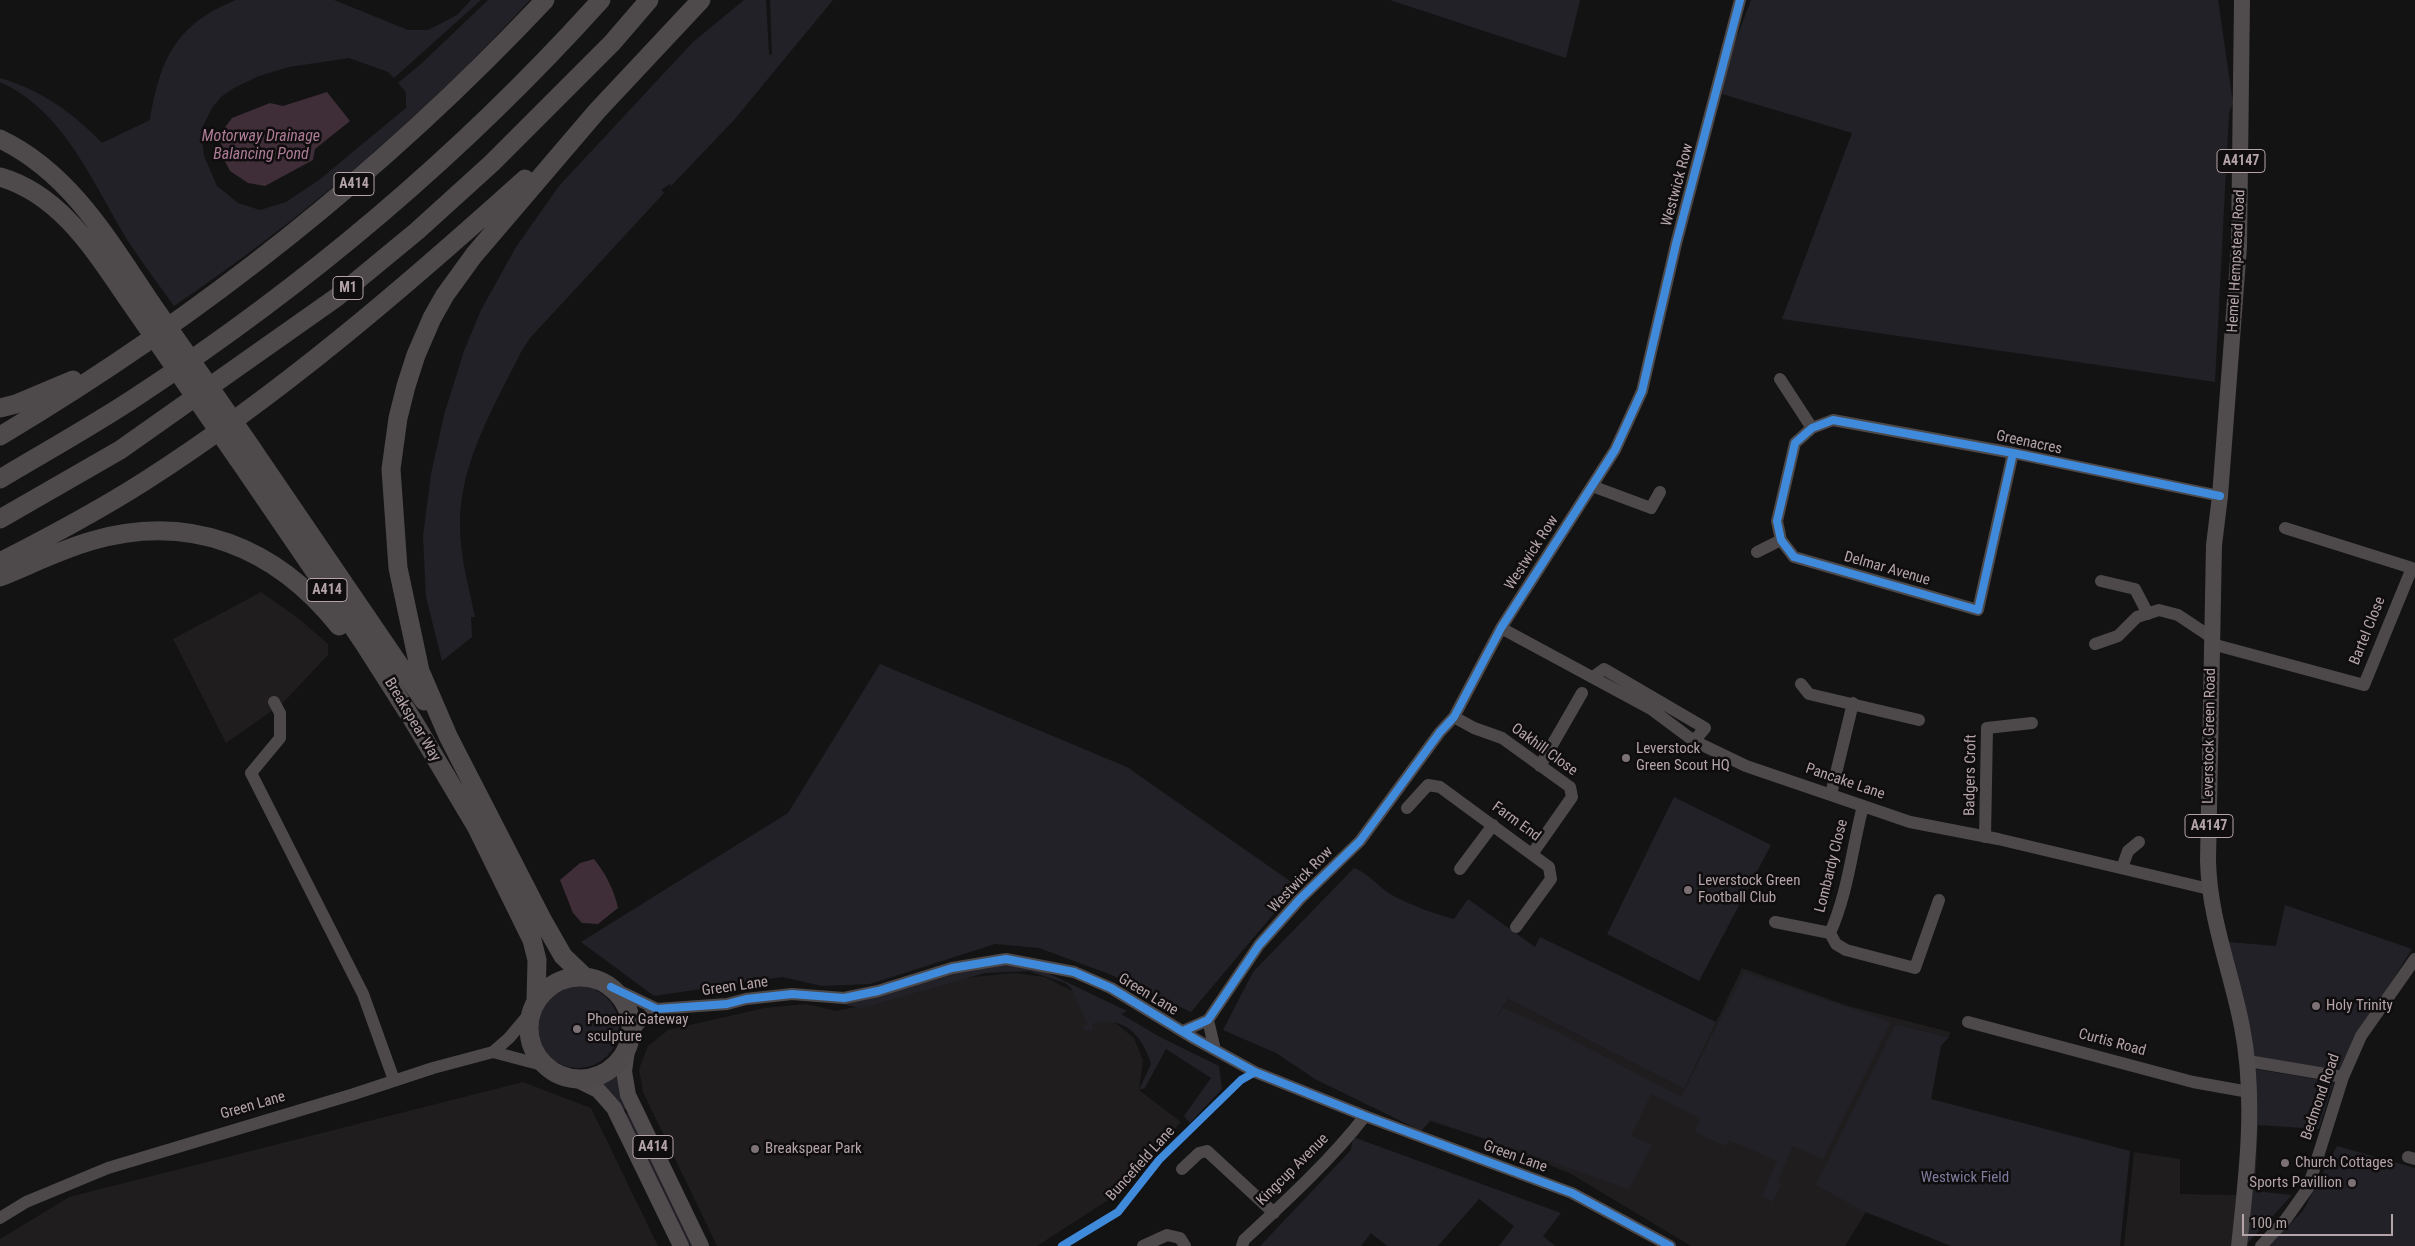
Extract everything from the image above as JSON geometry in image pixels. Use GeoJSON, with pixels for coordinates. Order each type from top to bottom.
{"type":"FeatureCollection","features":[{"type":"Feature","properties":{"kind":"highway","name":"A414"},"geometry":{"type":"LineString","coordinates":[[0,408],[58,387],[143,344],[243,272],[350,187],[439,107],[545,0]]}},
{"type":"Feature","properties":{"kind":"highway","name":"M1"},"geometry":{"type":"LineString","coordinates":[[0,479],[135,398],[208,348],[314,270],[474,131],[549,58],[601,0]]}},
{"type":"Feature","properties":{"kind":"highway","name":"M1"},"geometry":{"type":"LineString","coordinates":[[0,519],[120,450],[336,298],[417,231],[492,163],[612,43],[649,0]]}},
{"type":"Feature","properties":{"kind":"highway"},"geometry":{"type":"LineString","coordinates":[[448,736],[420,671],[398,568],[391,469],[398,418],[416,355],[432,318],[445,295],[474,255],[597,111],[701,0]]}},
{"type":"Feature","properties":{"kind":"highway","name":"M1"},"geometry":{"type":"LineString","coordinates":[[0,562],[86,517],[146,481],[261,401],[401,289],[597,111]]}},
{"type":"Feature","properties":{"kind":"highway"},"geometry":{"type":"LineString","coordinates":[[0,140],[38,161],[64,187],[104,233],[145,309]]}},
{"type":"Feature","properties":{"kind":"highway","name":"A414"},"geometry":{"type":"LineString","coordinates":[[0,177],[14,181],[36,193],[60,212],[79,232],[145,309],[245,455]]}},
{"type":"Feature","properties":{"kind":"highway"},"geometry":{"type":"LineString","coordinates":[[0,436],[143,344]]}},
{"type":"Feature","properties":{"kind":"highway"},"geometry":{"type":"LineString","coordinates":[[245,455],[448,736]]}},
{"type":"Feature","properties":{"kind":"highway","name":"Breakspear Way"},"geometry":{"type":"LineString","coordinates":[[245,455],[414,722],[477,828],[532,940],[537,960],[534,1006]]}},
{"type":"Feature","properties":{"kind":"highway"},"geometry":{"type":"LineString","coordinates":[[0,577],[92,541],[136,532],[192,532],[257,555],[309,593],[335,621],[414,722]]}},
{"type":"Feature","properties":{"kind":"highway","name":"Breakspear Way"},"geometry":{"type":"LineString","coordinates":[[448,736],[563,956],[585,976]]}},
{"type":"Feature","properties":{"kind":"highway"},"geometry":{"type":"LineString","coordinates":[[585,976],[611,987],[623,1000],[630,1016],[629,1039],[622,1057],[601,1074],[587,1078],[574,1078],[559,1074],[546,1066],[536,1055],[530,1041],[529,1026],[534,1006],[543,992],[562,979],[585,976]]}},
{"type":"Feature","properties":{"kind":"main road","name":"Hemel Hempstead Road"},"geometry":{"type":"LineString","coordinates":[[2227,402],[2239,238],[2242,0]]}},
{"type":"Feature","properties":{"kind":"main road","name":"Leverstock Green Road"},"geometry":{"type":"LineString","coordinates":[[2227,402],[2220,496],[2214,545],[2209,890],[2213,916],[2242,1026],[2248,1061],[2249,1092],[2246,1179],[2239,1246]]}},
{"type":"Feature","properties":{"kind":"main road","name":"A414"},"geometry":{"type":"LineString","coordinates":[[629,1039],[624,1064],[626,1088],[701,1246]]}},
{"type":"Feature","properties":{"kind":"main road","name":"A414"},"geometry":{"type":"LineString","coordinates":[[574,1078],[598,1090],[614,1108],[682,1246]]}},
{"type":"Feature","properties":{"kind":"street","name":"Westwick Row"},"geometry":{"type":"LineString","coordinates":[[1208,1020],[1259,945],[1300,899],[1360,840],[1454,716],[1501,628],[1561,531],[1615,450],[1642,391],[1676,244],[1740,0]]}},
{"type":"Feature","properties":{"kind":"street"},"geometry":{"type":"LineString","coordinates":[[1757,552],[1781,540],[1777,521],[1794,443],[1812,428],[1780,379]]}},
{"type":"Feature","properties":{"kind":"street","name":"Greenacres"},"geometry":{"type":"LineString","coordinates":[[1812,428],[1833,420],[2014,453],[2220,496]]}},
{"type":"Feature","properties":{"kind":"street","name":"Delmar Avenue"},"geometry":{"type":"LineString","coordinates":[[1781,540],[1794,557],[1978,610],[2014,453]]}},
{"type":"Feature","properties":{"kind":"street"},"geometry":{"type":"LineString","coordinates":[[1592,486],[1650,508],[1660,492]]}},
{"type":"Feature","properties":{"kind":"street","name":"Bartel Close"},"geometry":{"type":"LineString","coordinates":[[2212,640],[2364,685],[2412,568],[2284,528]]}},
{"type":"Feature","properties":{"kind":"street"},"geometry":{"type":"LineString","coordinates":[[2101,581],[2135,589],[2148,614]]}},
{"type":"Feature","properties":{"kind":"street"},"geometry":{"type":"LineString","coordinates":[[2095,644],[2118,636],[2137,617],[2159,610],[2178,614],[2212,640]]}},
{"type":"Feature","properties":{"kind":"street"},"geometry":{"type":"LineString","coordinates":[[1501,628],[1593,677],[1604,669],[1654,705],[1705,728],[1694,741]]}},
{"type":"Feature","properties":{"kind":"street"},"geometry":{"type":"LineString","coordinates":[[1800,684],[1809,694],[1919,720]]}},
{"type":"Feature","properties":{"kind":"street"},"geometry":{"type":"LineString","coordinates":[[1540,766],[1582,693]]}},
{"type":"Feature","properties":{"kind":"street"},"geometry":{"type":"LineString","coordinates":[[274,702],[280,713],[280,738],[251,773],[363,994],[394,1080]]}},
{"type":"Feature","properties":{"kind":"street"},"geometry":{"type":"LineString","coordinates":[[1831,794],[1853,703]]}},
{"type":"Feature","properties":{"kind":"street","name":"Pancake Lane"},"geometry":{"type":"LineString","coordinates":[[1654,705],[1694,741],[1746,766],[1910,822],[2122,868],[2209,890]]}},
{"type":"Feature","properties":{"kind":"street","name":"Oakhill Close"},"geometry":{"type":"LineString","coordinates":[[1454,716],[1474,728],[1502,738],[1570,786],[1572,797],[1532,854]]}},
{"type":"Feature","properties":{"kind":"street","name":"Badgers Croft"},"geometry":{"type":"LineString","coordinates":[[1985,837],[1987,728],[2032,723]]}},
{"type":"Feature","properties":{"kind":"street","name":"Farm End"},"geometry":{"type":"LineString","coordinates":[[1408,808],[1428,785],[1440,787],[1549,867],[1551,879],[1516,927]]}},
{"type":"Feature","properties":{"kind":"street","name":"Lombardy Close"},"geometry":{"type":"LineString","coordinates":[[1830,934],[1845,893],[1853,845],[1863,806]]}},
{"type":"Feature","properties":{"kind":"street"},"geometry":{"type":"LineString","coordinates":[[1460,869],[1493,826]]}},
{"type":"Feature","properties":{"kind":"street"},"geometry":{"type":"LineString","coordinates":[[2122,868],[2128,851],[2139,842]]}},
{"type":"Feature","properties":{"kind":"street","name":"Lombardy Close"},"geometry":{"type":"LineString","coordinates":[[1775,922],[1830,934],[1836,944],[1846,950],[1915,968],[1939,900]]}},
{"type":"Feature","properties":{"kind":"street","name":"Green Lane"},"geometry":{"type":"LineString","coordinates":[[611,987],[657,1009],[726,1004],[746,999],[792,994],[844,998],[878,992],[952,968],[1006,959],[1074,972],[1111,988],[1255,1072],[1365,1116],[1572,1193],[1670,1246]]}},
{"type":"Feature","properties":{"kind":"street","name":"Bedmond Road"},"geometry":{"type":"LineString","coordinates":[[2261,1246],[2286,1219],[2308,1188],[2343,1077],[2361,1036],[2415,959]]}},
{"type":"Feature","properties":{"kind":"street","name":"Green Lane"},"geometry":{"type":"LineString","coordinates":[[0,1218],[26,1202],[108,1168],[354,1094],[394,1080],[493,1052],[509,1038],[534,1006]]}},
{"type":"Feature","properties":{"kind":"street"},"geometry":{"type":"LineString","coordinates":[[629,1039],[643,1019],[657,1009]]}},
{"type":"Feature","properties":{"kind":"street"},"geometry":{"type":"LineString","coordinates":[[1183,1031],[1208,1020],[1215,1050]]}},
{"type":"Feature","properties":{"kind":"street","name":"Curtis Road"},"geometry":{"type":"LineString","coordinates":[[1968,1022],[2193,1082],[2249,1092]]}},
{"type":"Feature","properties":{"kind":"street"},"geometry":{"type":"LineString","coordinates":[[493,1052],[546,1066]]}},
{"type":"Feature","properties":{"kind":"street"},"geometry":{"type":"LineString","coordinates":[[2248,1061],[2343,1077]]}},
{"type":"Feature","properties":{"kind":"street","name":"Kingcup Avenue"},"geometry":{"type":"LineString","coordinates":[[1242,1246],[1244,1240],[1274,1213],[1349,1136],[1365,1116]]}},
{"type":"Feature","properties":{"kind":"street"},"geometry":{"type":"LineString","coordinates":[[1182,1168],[1199,1153],[1207,1151],[1274,1213]]}},
{"type":"Feature","properties":{"kind":"street","name":"Green Lane"},"geometry":{"type":"LineString","coordinates":[[0,1208],[26,1202]]}},
{"type":"Feature","properties":{"kind":"street"},"geometry":{"type":"LineString","coordinates":[[1144,1246],[1167,1235],[1180,1238],[1185,1246]]}},
{"type":"Feature","properties":{"kind":"shaded area"},"geometry":{"type":"Polygon","coordinates":[[[261,592],[298,618],[328,644],[328,655],[283,703],[226,743],[173,639],[261,592]]]}},
{"type":"Feature","properties":{"kind":"shaded area"},"geometry":{"type":"Polygon","coordinates":[[[1742,968],[1848,1006],[1950,1032],[1949,1037],[1895,1024],[1817,1184],[1866,1212],[1845,1246],[1691,1246],[1571,1174],[1482,1138],[1430,1121],[1508,999],[1684,1089],[1742,968]]]}},
{"type":"Feature","properties":{"kind":"shaded area"},"geometry":{"type":"Polygon","coordinates":[[[1013,973],[1045,977],[1084,997],[1134,1038],[1143,1060],[1139,1090],[1181,1122],[1116,1195],[1037,1246],[717,1246],[643,1092],[639,1069],[648,1046],[668,1030],[764,1008],[806,1004],[837,1011],[895,998],[963,978],[1013,973]]]}},
{"type":"Feature","properties":{"kind":"shaded area"},"geometry":{"type":"Polygon","coordinates":[[[523,1082],[591,1108],[658,1246],[0,1246],[0,1239],[69,1197],[523,1082]]]}},
{"type":"Feature","properties":{"kind":"shaded area"},"geometry":{"type":"Polygon","coordinates":[[[2134,1152],[2180,1159],[2180,1194],[2238,1195],[2231,1246],[2124,1246],[2134,1152]]]}},
{"type":"Feature","properties":{"kind":"green space"},"geometry":{"type":"Polygon","coordinates":[[[236,0],[334,0],[408,30],[428,30],[457,15],[471,0],[481,0],[394,78],[388,72],[349,58],[289,67],[259,76],[234,88],[221,97],[212,108],[201,130],[204,156],[217,186],[238,203],[260,210],[286,202],[319,180],[406,108],[406,92],[398,83],[422,63],[488,0],[530,0],[448,84],[361,163],[270,237],[174,306],[132,247],[62,132],[24,96],[0,82],[0,78],[29,89],[55,103],[79,121],[102,143],[150,120],[159,79],[174,46],[185,32],[199,20],[236,0]]]}},
{"type":"Feature","properties":{"kind":"green space"},"geometry":{"type":"Polygon","coordinates":[[[744,0],[766,0],[769,54],[772,55],[770,0],[833,0],[734,120],[670,187],[671,183],[661,190],[664,193],[530,338],[521,352],[480,436],[465,480],[461,503],[460,527],[462,550],[475,617],[471,617],[472,637],[442,661],[426,597],[423,536],[431,474],[444,415],[464,351],[481,310],[516,247],[559,186],[693,42],[744,0]]]}},
{"type":"Feature","properties":{"kind":"green space"},"geometry":{"type":"Polygon","coordinates":[[[1390,0],[1580,0],[1566,58],[1390,0]]]}},
{"type":"Feature","properties":{"kind":"green space"},"geometry":{"type":"Polygon","coordinates":[[[1751,0],[2218,0],[2233,103],[2229,113],[2215,382],[1782,319],[1852,133],[1722,94],[1726,66],[1751,0]]]}},
{"type":"Feature","properties":{"kind":"green space"},"geometry":{"type":"Polygon","coordinates":[[[880,664],[1127,767],[1297,886],[1191,1012],[1109,974],[1039,948],[995,944],[870,984],[822,986],[782,977],[654,996],[581,942],[788,813],[880,664]]]}},
{"type":"Feature","properties":{"kind":"green space","name":"Leverstock Green Football Club"},"geometry":{"type":"Polygon","coordinates":[[[1674,797],[1771,845],[1699,981],[1607,934],[1674,797]]]}},
{"type":"Feature","properties":{"kind":"green space"},"geometry":{"type":"Polygon","coordinates":[[[1354,868],[1400,899],[1454,919],[1468,899],[1535,947],[1540,937],[1716,1022],[1684,1089],[1508,999],[1495,1019],[1503,1008],[1554,1030],[1681,1097],[1744,972],[1891,1022],[1823,1159],[1793,1146],[1777,1182],[1781,1184],[1773,1202],[1762,1196],[1777,1161],[1729,1140],[1725,1146],[1695,1132],[1700,1118],[1651,1094],[1631,1136],[1652,1145],[1629,1189],[1431,1120],[1421,1131],[1315,1079],[1276,1053],[1223,1030],[1253,972],[1354,868]]]}},
{"type":"Feature","properties":{"kind":"green space"},"geometry":{"type":"Polygon","coordinates":[[[2285,905],[2412,949],[2359,1035],[2341,1074],[2252,1059],[2228,942],[2276,946],[2285,905]]]}},
{"type":"Feature","properties":{"kind":"green space"},"geometry":{"type":"Polygon","coordinates":[[[1000,963],[1031,965],[1127,1011],[1121,1014],[1160,1037],[1219,1066],[1222,1089],[1190,1123],[1184,1116],[1211,1078],[1166,1049],[1145,1088],[1139,1090],[1151,1064],[1143,1045],[1137,1037],[1123,1025],[1114,1022],[1092,1024],[1093,1031],[1085,1030],[1082,1027],[1088,1024],[1071,988],[1065,983],[1029,971],[985,973],[862,1008],[836,1003],[963,967],[1000,963]]]}},
{"type":"Feature","properties":{"kind":"green space"},"geometry":{"type":"Polygon","coordinates":[[[578,986],[594,989],[607,998],[616,1011],[619,1027],[616,1043],[607,1056],[594,1065],[578,1068],[562,1065],[549,1056],[540,1043],[537,1027],[540,1011],[549,998],[562,989],[578,986]]]}},
{"type":"Feature","properties":{"kind":"green space","name":"Westwick Field"},"geometry":{"type":"Polygon","coordinates":[[[1895,1024],[1949,1037],[1941,1046],[1931,1099],[2130,1151],[2120,1246],[1951,1246],[1863,1211],[1816,1185],[1895,1024]]]}},
{"type":"Feature","properties":{"kind":"green space"},"geometry":{"type":"Polygon","coordinates":[[[2255,1069],[2334,1082],[2319,1129],[2258,1125],[2255,1191],[2292,1195],[2247,1244],[2255,1069]]]}},
{"type":"Feature","properties":{"kind":"green space"},"geometry":{"type":"Polygon","coordinates":[[[615,1070],[627,1108],[621,1112],[611,1094],[597,1080],[615,1070]]]}},
{"type":"Feature","properties":{"kind":"green space"},"geometry":{"type":"Polygon","coordinates":[[[629,1112],[694,1246],[687,1246],[623,1115],[629,1112]]]}},
{"type":"Feature","properties":{"kind":"green space"},"geometry":{"type":"Polygon","coordinates":[[[1353,1137],[1561,1213],[1543,1236],[1555,1246],[1499,1246],[1514,1226],[1479,1199],[1438,1246],[1387,1246],[1371,1233],[1361,1246],[1260,1246],[1351,1150],[1353,1137]]]}},
{"type":"Feature","properties":{"kind":"green space"},"geometry":{"type":"Polygon","coordinates":[[[2337,1146],[2415,1168],[2415,1246],[2268,1246],[2303,1211],[2337,1146]]]}},
{"type":"Feature","properties":{"kind":"water","name":"Motorway Drainage Balancing Pond"},"geometry":{"type":"Polygon","coordinates":[[[327,92],[350,121],[315,149],[313,160],[265,186],[248,183],[230,171],[223,157],[220,134],[232,118],[270,103],[283,106],[327,92]]]}},
{"type":"Feature","properties":{"kind":"water"},"geometry":{"type":"Polygon","coordinates":[[[594,859],[609,882],[618,908],[598,924],[582,923],[573,913],[560,880],[580,863],[594,859]]]}},
{"type":"Feature","properties":{"kind":"cycle path"},"geometry":{"type":"LineString","coordinates":[[1183,1031],[1208,1020],[1259,945],[1300,899],[1360,841],[1440,732],[1454,717],[1501,628],[1615,450],[1642,391],[1676,244],[1740,0]]}},
{"type":"Feature","properties":{"kind":"cycle path"},"geometry":{"type":"LineString","coordinates":[[2013,453],[1978,610],[1794,557],[1781,540],[1777,521],[1795,443],[1812,428],[1833,420],[2013,453],[2220,496]]}},
{"type":"Feature","properties":{"kind":"cycle path"},"geometry":{"type":"LineString","coordinates":[[611,987],[657,1009],[727,1004],[746,999],[792,994],[844,998],[878,991],[952,968],[1006,959],[1074,972],[1111,988],[1195,1039],[1255,1072],[1365,1116],[1572,1193],[1670,1246]]}},
{"type":"Feature","properties":{"kind":"cycle path","name":"Buncefield Lane"},"geometry":{"type":"LineString","coordinates":[[1062,1246],[1118,1212],[1159,1160],[1241,1080],[1255,1072]]}},
{"type":"Feature","properties":{"kind":"place","name":"Leverstock Green Scout HQ"},"geometry":{"type":"Point","coordinates":[1626,758]}},
{"type":"Feature","properties":{"kind":"place","name":"Leverstock Green Football Club"},"geometry":{"type":"Point","coordinates":[1688,890]}},
{"type":"Feature","properties":{"kind":"place","name":"Holy Trinity"},"geometry":{"type":"Point","coordinates":[2316,1006]}},
{"type":"Feature","properties":{"kind":"place","name":"Phoenix Gateway sculpture"},"geometry":{"type":"Point","coordinates":[577,1029]}},
{"type":"Feature","properties":{"kind":"place","name":"Breakspear Park"},"geometry":{"type":"Point","coordinates":[755,1149]}},
{"type":"Feature","properties":{"kind":"place","name":"Church Cottages"},"geometry":{"type":"Point","coordinates":[2285,1163]}},
{"type":"Feature","properties":{"kind":"place","name":"Sports Pavillion"},"geometry":{"type":"Point","coordinates":[2352,1183]}}]}
